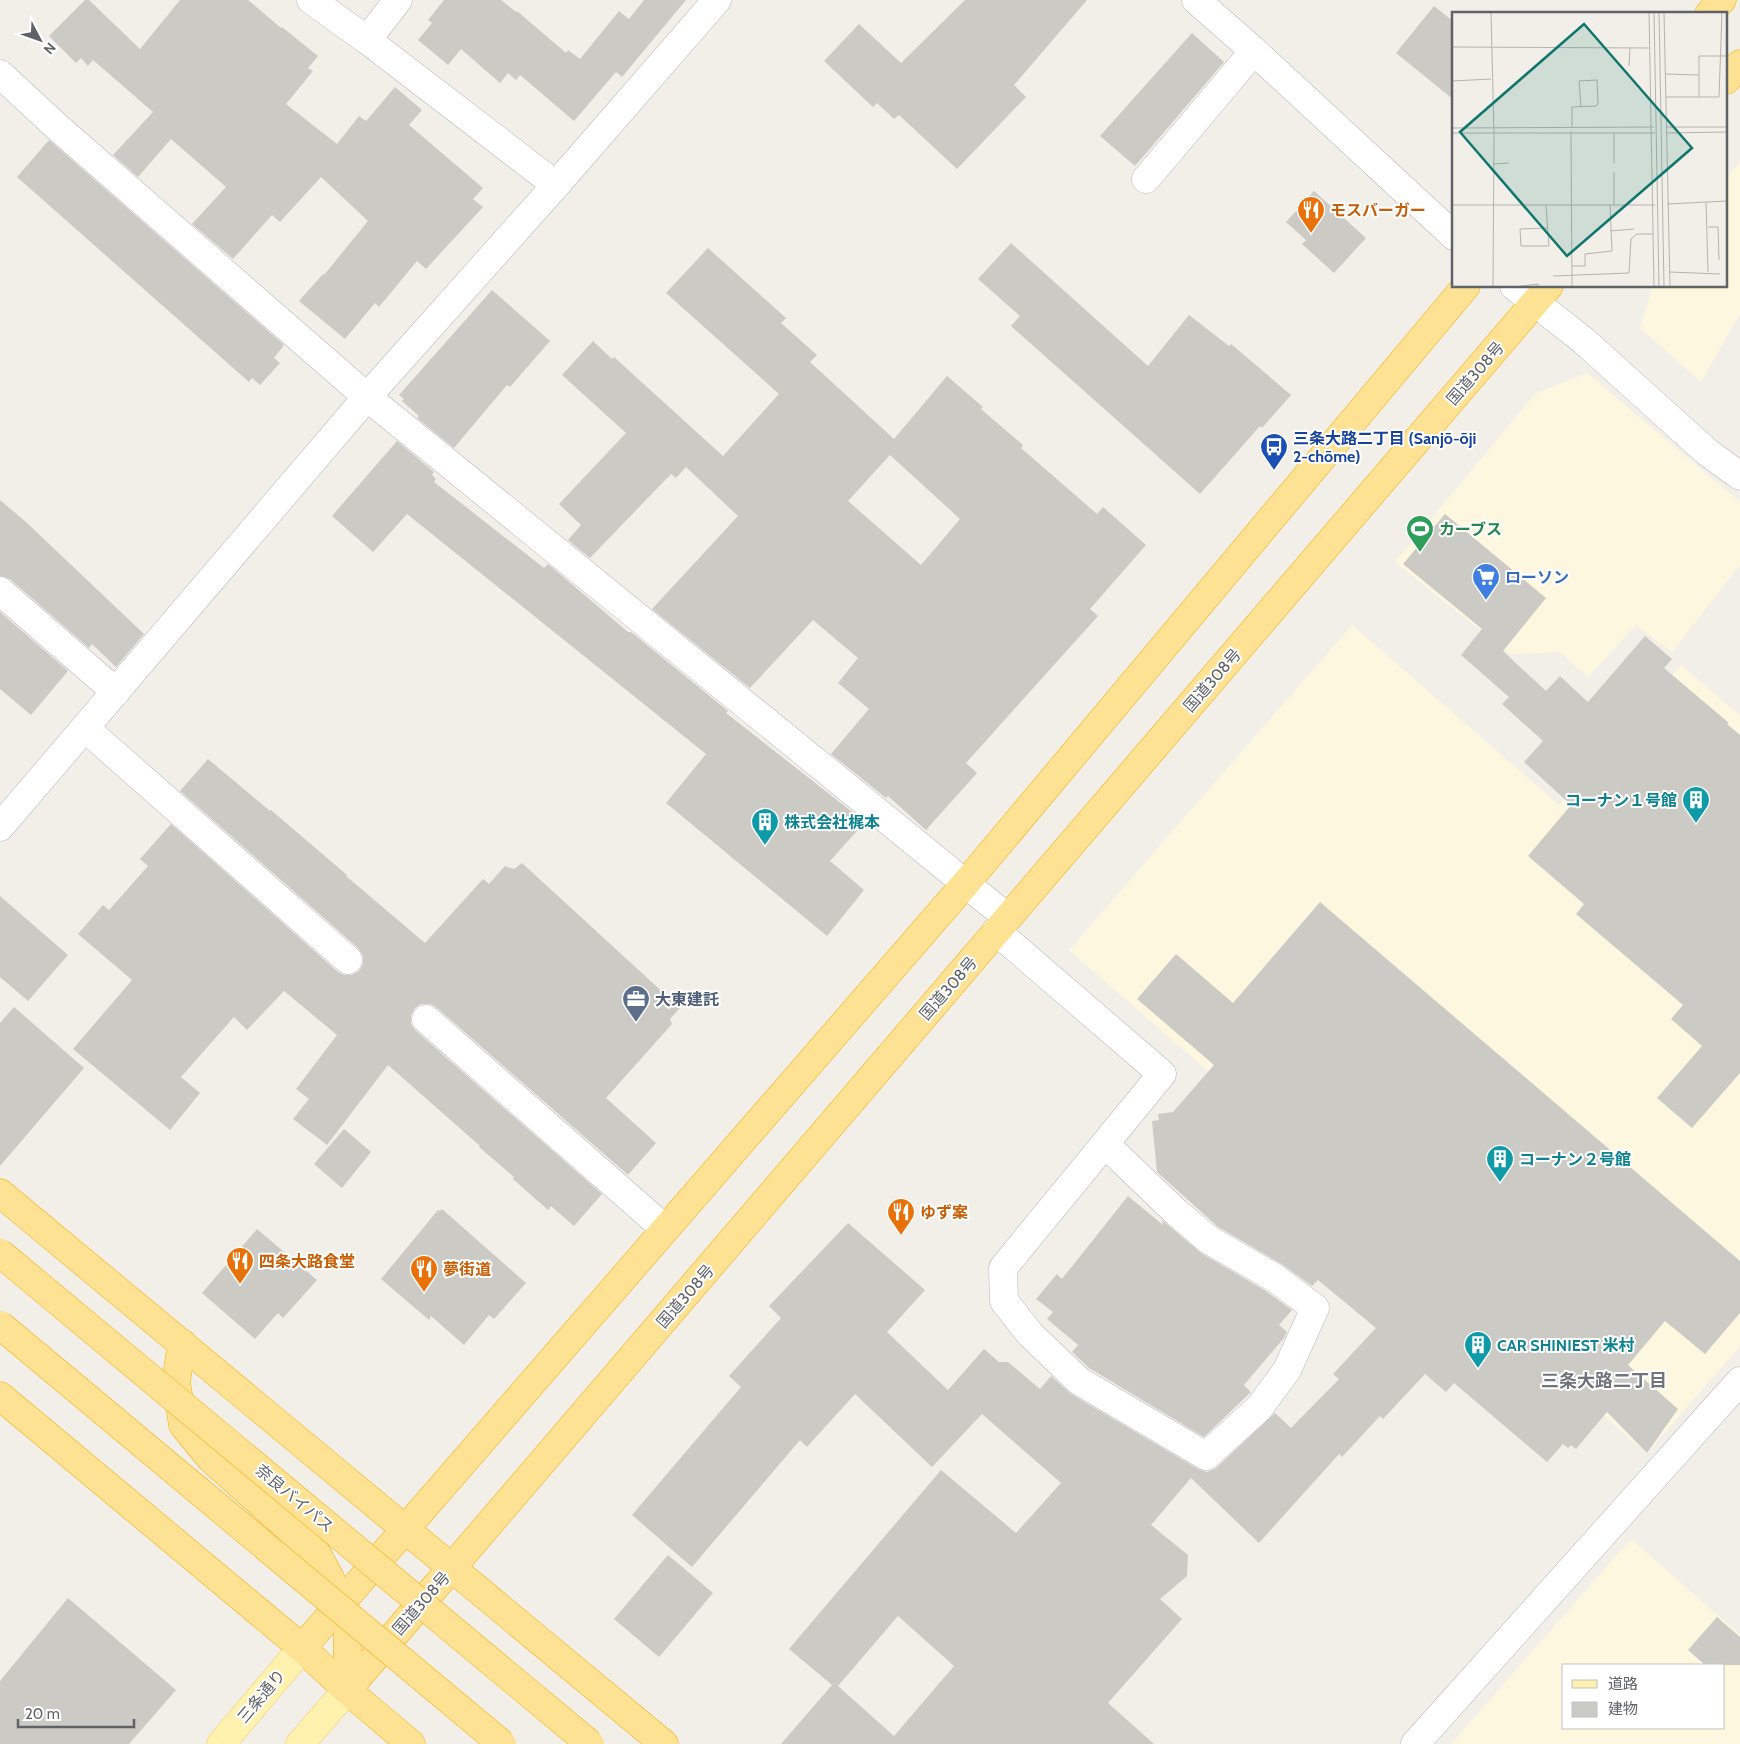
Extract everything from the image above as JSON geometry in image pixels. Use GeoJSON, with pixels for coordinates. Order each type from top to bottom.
{"type":"FeatureCollection","features":[{"type":"Feature","properties":{"kind":"highway"},"geometry":{"type":"LineString","coordinates":[[1711,12],[1722,0]]}},
{"type":"Feature","properties":{"kind":"highway"},"geometry":{"type":"LineString","coordinates":[[1728,78],[1740,64]]}},
{"type":"Feature","properties":{"kind":"highway"},"geometry":{"type":"LineString","coordinates":[[302,1648],[966,883],[1464,288]]}},
{"type":"Feature","properties":{"kind":"highway","name":"国道308号"},"geometry":{"type":"LineString","coordinates":[[347,1690],[1002,925],[1533,292]]}},
{"type":"Feature","properties":{"kind":"highway"},"geometry":{"type":"LineString","coordinates":[[0,1193],[664,1744]]}},
{"type":"Feature","properties":{"kind":"highway","name":"奈良バイパス"},"geometry":{"type":"LineString","coordinates":[[0,1253],[590,1744]]}},
{"type":"Feature","properties":{"kind":"highway"},"geometry":{"type":"LineString","coordinates":[[0,1325],[502,1744]]}},
{"type":"Feature","properties":{"kind":"highway"},"geometry":{"type":"LineString","coordinates":[[182,1343],[176,1382],[183,1425],[210,1458],[317,1554],[341,1602],[348,1629],[347,1690]]}},
{"type":"Feature","properties":{"kind":"highway"},"geometry":{"type":"LineString","coordinates":[[0,1396],[302,1648],[347,1690],[411,1744]]}},
{"type":"Feature","properties":{"kind":"main road","name":"三条通り"},"geometry":{"type":"LineString","coordinates":[[221,1744],[302,1648]]}},
{"type":"Feature","properties":{"kind":"main road"},"geometry":{"type":"LineString","coordinates":[[300,1744],[347,1690]]}},
{"type":"Feature","properties":{"kind":"street"},"geometry":{"type":"LineString","coordinates":[[311,0],[367,40],[556,185]]}},
{"type":"Feature","properties":{"kind":"street"},"geometry":{"type":"LineString","coordinates":[[367,40],[398,0]]}},
{"type":"Feature","properties":{"kind":"street"},"geometry":{"type":"LineString","coordinates":[[0,827],[367,397],[556,185],[717,0]]}},
{"type":"Feature","properties":{"kind":"street"},"geometry":{"type":"LineString","coordinates":[[1196,0],[1254,51],[1452,234]]}},
{"type":"Feature","properties":{"kind":"street"},"geometry":{"type":"LineString","coordinates":[[1146,179],[1254,51]]}},
{"type":"Feature","properties":{"kind":"street"},"geometry":{"type":"LineString","coordinates":[[0,74],[62,132],[367,397],[966,883],[1002,925],[1162,1074],[1004,1268],[1004,1301],[1030,1334],[1079,1381],[1206,1456],[1259,1408],[1287,1370],[1315,1308],[1275,1278],[1209,1240],[1176,1212],[1105,1144]]}},
{"type":"Feature","properties":{"kind":"street"},"geometry":{"type":"LineString","coordinates":[[1533,292],[1584,341],[1707,452],[1740,476]]}},
{"type":"Feature","properties":{"kind":"street"},"geometry":{"type":"LineString","coordinates":[[0,591],[116,692]]}},
{"type":"Feature","properties":{"kind":"street"},"geometry":{"type":"LineString","coordinates":[[85,728],[348,960]]}},
{"type":"Feature","properties":{"kind":"street"},"geometry":{"type":"LineString","coordinates":[[426,1019],[665,1229]]}},
{"type":"Feature","properties":{"kind":"street"},"geometry":{"type":"LineString","coordinates":[[1416,1744],[1740,1381]]}},
{"type":"Feature","properties":{"kind":"shaded area"},"geometry":{"type":"Polygon","coordinates":[[[1740,162],[1740,314],[1701,382],[1640,328],[1652,288],[1728,288],[1728,176],[1740,162]]]}},
{"type":"Feature","properties":{"kind":"shaded area"},"geometry":{"type":"Polygon","coordinates":[[[1587,373],[1740,502],[1740,565],[1672,652],[1636,625],[1588,677],[1560,652],[1510,654],[1395,562],[1535,394],[1587,373]]]}},
{"type":"Feature","properties":{"kind":"shaded area"},"geometry":{"type":"Polygon","coordinates":[[[1352,625],[1559,805],[1681,665],[1740,716],[1740,1346],[1647,1453],[1069,950],[1352,625]]]}},
{"type":"Feature","properties":{"kind":"shaded area"},"geometry":{"type":"Polygon","coordinates":[[[1631,1539],[1740,1635],[1740,1744],[1451,1744],[1631,1539]]]}},
{"type":"Feature","properties":{"kind":"building"},"geometry":{"type":"Polygon","coordinates":[[[85,0],[89,0],[140,49],[180,0],[248,0],[318,56],[308,68],[313,71],[286,104],[337,144],[359,116],[366,121],[395,87],[422,110],[409,125],[483,188],[473,199],[483,207],[426,269],[417,261],[379,307],[375,303],[345,339],[299,301],[324,275],[368,221],[321,177],[280,222],[272,215],[233,259],[192,224],[226,187],[171,139],[138,177],[113,155],[153,112],[93,60],[88,66],[81,58],[76,63],[49,36],[85,0]]]}},
{"type":"Feature","properties":{"kind":"building"},"geometry":{"type":"Polygon","coordinates":[[[444,0],[501,0],[517,11],[566,53],[568,50],[580,59],[619,11],[629,19],[644,0],[686,0],[622,77],[616,72],[574,121],[520,75],[516,80],[508,73],[500,83],[461,49],[448,65],[418,40],[432,23],[428,20],[444,0]]]}},
{"type":"Feature","properties":{"kind":"building"},"geometry":{"type":"Polygon","coordinates":[[[965,0],[1087,0],[1014,85],[1026,97],[957,169],[899,115],[894,119],[877,103],[873,107],[824,61],[859,24],[901,63],[965,0]]]}},
{"type":"Feature","properties":{"kind":"building"},"geometry":{"type":"Polygon","coordinates":[[[1434,6],[1452,20],[1452,98],[1396,53],[1434,6]]]}},
{"type":"Feature","properties":{"kind":"building"},"geometry":{"type":"Polygon","coordinates":[[[1192,33],[1224,62],[1135,166],[1100,136],[1192,33]]]}},
{"type":"Feature","properties":{"kind":"building"},"geometry":{"type":"Polygon","coordinates":[[[49,140],[284,345],[274,358],[280,363],[260,385],[252,378],[249,382],[17,177],[49,140]]]}},
{"type":"Feature","properties":{"kind":"building"},"geometry":{"type":"Polygon","coordinates":[[[1314,191],[1366,238],[1334,273],[1302,244],[1306,240],[1286,222],[1314,191]]]}},
{"type":"Feature","properties":{"kind":"building"},"geometry":{"type":"Polygon","coordinates":[[[1011,243],[1148,366],[1189,315],[1229,346],[1231,344],[1291,395],[1262,428],[1260,426],[1200,494],[1011,326],[1020,316],[978,279],[1011,243]]]}},
{"type":"Feature","properties":{"kind":"building"},"geometry":{"type":"Polygon","coordinates":[[[708,248],[786,318],[781,323],[817,355],[810,362],[894,439],[947,376],[983,407],[981,409],[1023,445],[1021,448],[1097,514],[1103,507],[1146,545],[1090,609],[1098,616],[966,763],[977,773],[926,830],[888,796],[886,798],[831,754],[869,709],[838,683],[858,658],[813,620],[750,688],[652,609],[738,516],[686,467],[676,478],[671,474],[590,558],[568,540],[581,525],[559,504],[626,433],[562,375],[593,341],[612,359],[614,357],[723,456],[779,394],[666,293],[708,248]],[[890,455],[848,501],[921,565],[960,519],[890,455]]]}},
{"type":"Feature","properties":{"kind":"building"},"geometry":{"type":"Polygon","coordinates":[[[492,290],[550,341],[510,387],[507,385],[454,448],[417,418],[419,416],[402,401],[404,399],[399,395],[492,290]]]}},
{"type":"Feature","properties":{"kind":"building"},"geometry":{"type":"Polygon","coordinates":[[[397,441],[434,472],[432,475],[436,479],[434,482],[544,568],[548,564],[628,632],[631,632],[728,711],[726,713],[865,822],[830,861],[864,890],[827,936],[666,803],[706,754],[407,514],[373,552],[332,516],[397,441]]]}},
{"type":"Feature","properties":{"kind":"building"},"geometry":{"type":"Polygon","coordinates":[[[0,500],[26,522],[144,634],[116,667],[92,644],[89,648],[10,579],[0,576],[0,500]]]}},
{"type":"Feature","properties":{"kind":"building"},"geometry":{"type":"Polygon","coordinates":[[[1445,514],[1546,598],[1503,651],[1546,691],[1560,676],[1588,702],[1645,636],[1672,659],[1664,668],[1729,723],[1727,724],[1740,735],[1740,1073],[1692,1128],[1657,1098],[1702,1046],[1671,1019],[1683,1005],[1576,914],[1584,904],[1528,856],[1571,805],[1524,762],[1543,741],[1502,704],[1509,697],[1461,655],[1482,629],[1403,564],[1445,514]]]}},
{"type":"Feature","properties":{"kind":"building"},"geometry":{"type":"Polygon","coordinates":[[[0,612],[68,671],[31,715],[0,689],[0,612]]]}},
{"type":"Feature","properties":{"kind":"building"},"geometry":{"type":"Polygon","coordinates":[[[208,759],[271,810],[425,943],[483,879],[489,884],[505,866],[514,869],[522,863],[680,1008],[670,1019],[672,1024],[606,1098],[656,1143],[628,1175],[436,1007],[430,1004],[421,1004],[415,1008],[411,1015],[411,1024],[416,1031],[602,1194],[574,1226],[551,1206],[548,1210],[480,1146],[388,1065],[327,1145],[293,1119],[309,1099],[296,1089],[337,1035],[284,991],[247,1030],[234,1017],[181,1077],[200,1093],[170,1130],[73,1049],[132,980],[78,934],[103,905],[109,910],[148,866],[140,859],[171,824],[338,972],[344,975],[352,975],[359,971],[363,964],[363,956],[358,948],[180,791],[208,759]]]}},
{"type":"Feature","properties":{"kind":"building"},"geometry":{"type":"Polygon","coordinates":[[[0,896],[68,955],[28,1001],[0,977],[0,896]]]}},
{"type":"Feature","properties":{"kind":"building"},"geometry":{"type":"Polygon","coordinates":[[[1320,902],[1740,1261],[1740,1313],[1705,1354],[1665,1321],[1628,1365],[1678,1409],[1647,1453],[1607,1412],[1576,1449],[1571,1445],[1568,1448],[1563,1444],[1547,1462],[1454,1383],[1446,1392],[1425,1374],[1383,1419],[1380,1416],[1342,1457],[1339,1454],[1259,1543],[1191,1478],[1151,1525],[1188,1555],[1187,1576],[1160,1599],[1182,1619],[1108,1703],[1154,1744],[781,1744],[832,1685],[789,1649],[941,1470],[1016,1533],[1061,1483],[982,1414],[932,1467],[855,1394],[807,1447],[800,1440],[692,1567],[632,1515],[741,1387],[729,1376],[781,1318],[769,1306],[848,1223],[925,1290],[887,1332],[948,1390],[984,1349],[999,1362],[1008,1362],[1040,1389],[1051,1376],[1071,1394],[1198,1469],[1207,1472],[1216,1468],[1275,1413],[1291,1428],[1339,1379],[1333,1374],[1376,1328],[1318,1280],[1312,1286],[1283,1265],[1218,1227],[1157,1172],[1152,1121],[1159,1120],[1158,1114],[1173,1112],[1214,1065],[1137,999],[1176,954],[1233,1003],[1320,902]],[[898,1616],[838,1686],[894,1736],[954,1666],[898,1616]]]}},
{"type":"Feature","properties":{"kind":"building"},"geometry":{"type":"Polygon","coordinates":[[[14,1007],[84,1068],[0,1166],[0,1023],[14,1007]]]}},
{"type":"Feature","properties":{"kind":"building"},"geometry":{"type":"Polygon","coordinates":[[[344,1129],[371,1152],[342,1188],[314,1164],[344,1129]]]}},
{"type":"Feature","properties":{"kind":"building"},"geometry":{"type":"Polygon","coordinates":[[[1128,1196],[1163,1225],[1162,1220],[1201,1253],[1266,1291],[1292,1310],[1279,1325],[1287,1332],[1284,1338],[1244,1385],[1251,1392],[1204,1437],[1089,1368],[1072,1352],[1078,1345],[1047,1319],[1053,1312],[1036,1299],[1057,1274],[1062,1279],[1128,1196]]]}},
{"type":"Feature","properties":{"kind":"building"},"geometry":{"type":"Polygon","coordinates":[[[442,1209],[526,1283],[494,1319],[489,1315],[464,1345],[431,1316],[429,1320],[381,1279],[438,1210],[442,1209]]]}},
{"type":"Feature","properties":{"kind":"building"},"geometry":{"type":"Polygon","coordinates":[[[257,1229],[317,1280],[283,1318],[278,1313],[255,1339],[202,1293],[257,1229]]]}},
{"type":"Feature","properties":{"kind":"building"},"geometry":{"type":"Polygon","coordinates":[[[668,1555],[713,1593],[659,1657],[614,1619],[668,1555]]]}},
{"type":"Feature","properties":{"kind":"building"},"geometry":{"type":"Polygon","coordinates":[[[68,1598],[176,1690],[129,1744],[0,1744],[0,1681],[68,1598]]]}},
{"type":"Feature","properties":{"kind":"building"},"geometry":{"type":"Polygon","coordinates":[[[1717,1617],[1740,1637],[1740,1665],[1704,1664],[1688,1650],[1717,1617]]]}},
{"type":"Feature","properties":{"kind":"place","name":"モスバーガー"},"geometry":{"type":"Point","coordinates":[1311,234]}},
{"type":"Feature","properties":{"kind":"place","name":"三条大路二丁目 (Sanjō-ōji 2-chōme)"},"geometry":{"type":"Point","coordinates":[1274,471]}},
{"type":"Feature","properties":{"kind":"place","name":"カーブス"},"geometry":{"type":"Point","coordinates":[1420,553]}},
{"type":"Feature","properties":{"kind":"place","name":"ローソン"},"geometry":{"type":"Point","coordinates":[1486,601]}},
{"type":"Feature","properties":{"kind":"place","name":"コーナン１号館"},"geometry":{"type":"Point","coordinates":[1696,824]}},
{"type":"Feature","properties":{"kind":"place","name":"株式会社梶本"},"geometry":{"type":"Point","coordinates":[765,846]}},
{"type":"Feature","properties":{"kind":"place","name":"大東建託"},"geometry":{"type":"Point","coordinates":[636,1023]}},
{"type":"Feature","properties":{"kind":"place","name":"コーナン２号館"},"geometry":{"type":"Point","coordinates":[1500,1183]}},
{"type":"Feature","properties":{"kind":"place","name":"ゆず案"},"geometry":{"type":"Point","coordinates":[901,1236]}},
{"type":"Feature","properties":{"kind":"place","name":"四条大路食堂"},"geometry":{"type":"Point","coordinates":[240,1285]}},
{"type":"Feature","properties":{"kind":"place","name":"夢街道"},"geometry":{"type":"Point","coordinates":[424,1293]}},
{"type":"Feature","properties":{"kind":"place","name":"CAR SHINIEST 米村"},"geometry":{"type":"Point","coordinates":[1478,1369]}},
{"type":"Feature","properties":{"kind":"district","name":"三条大路二丁目"},"geometry":{"type":"Point","coordinates":[1604,1381]}}]}
